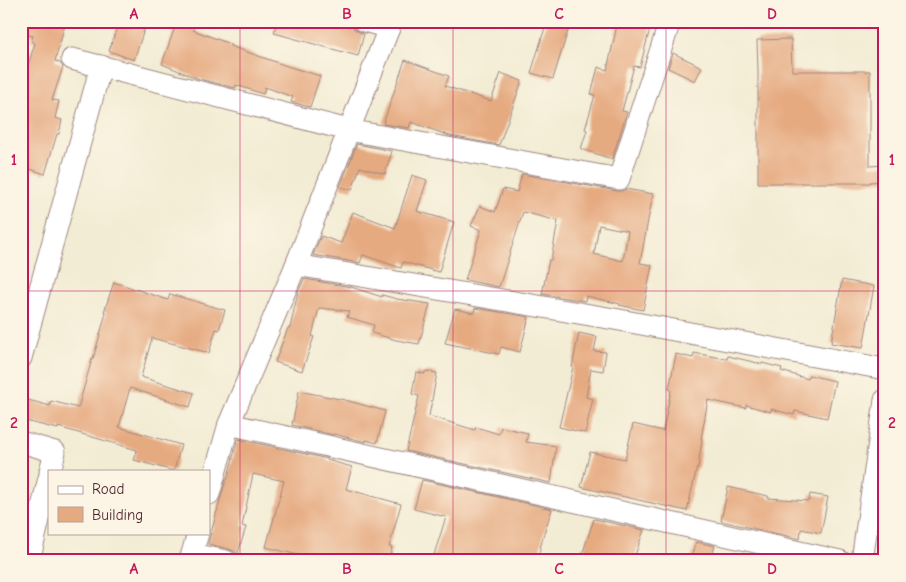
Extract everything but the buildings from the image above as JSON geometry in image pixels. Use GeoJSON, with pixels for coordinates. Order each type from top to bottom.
{"type":"FeatureCollection","features":[{"type":"Feature","properties":{"kind":"street"},"geometry":{"type":"LineString","coordinates":[[210,490],[229,424],[296,265],[390,24],[364,21]]}},
{"type":"Feature","properties":{"kind":"street"},"geometry":{"type":"LineString","coordinates":[[72,59],[348,130],[619,179],[670,21]]}},
{"type":"Feature","properties":{"kind":"street"},"geometry":{"type":"LineString","coordinates":[[21,358],[100,66]]}},
{"type":"Feature","properties":{"kind":"street"},"geometry":{"type":"LineString","coordinates":[[296,265],[885,369]]}},
{"type":"Feature","properties":{"kind":"street"},"geometry":{"type":"LineString","coordinates":[[862,561],[883,429],[885,400]]}},
{"type":"Feature","properties":{"kind":"street"},"geometry":{"type":"LineString","coordinates":[[229,424],[840,561]]}},
{"type":"Feature","properties":{"kind":"street"},"geometry":{"type":"LineString","coordinates":[[21,442],[55,452],[50,470]]}},
{"type":"Feature","properties":{"kind":"street"},"geometry":{"type":"LineString","coordinates":[[29,561],[48,482]]}},
{"type":"Feature","properties":{"kind":"street"},"geometry":{"type":"LineString","coordinates":[[198,534],[191,557],[226,561]]}}]}
